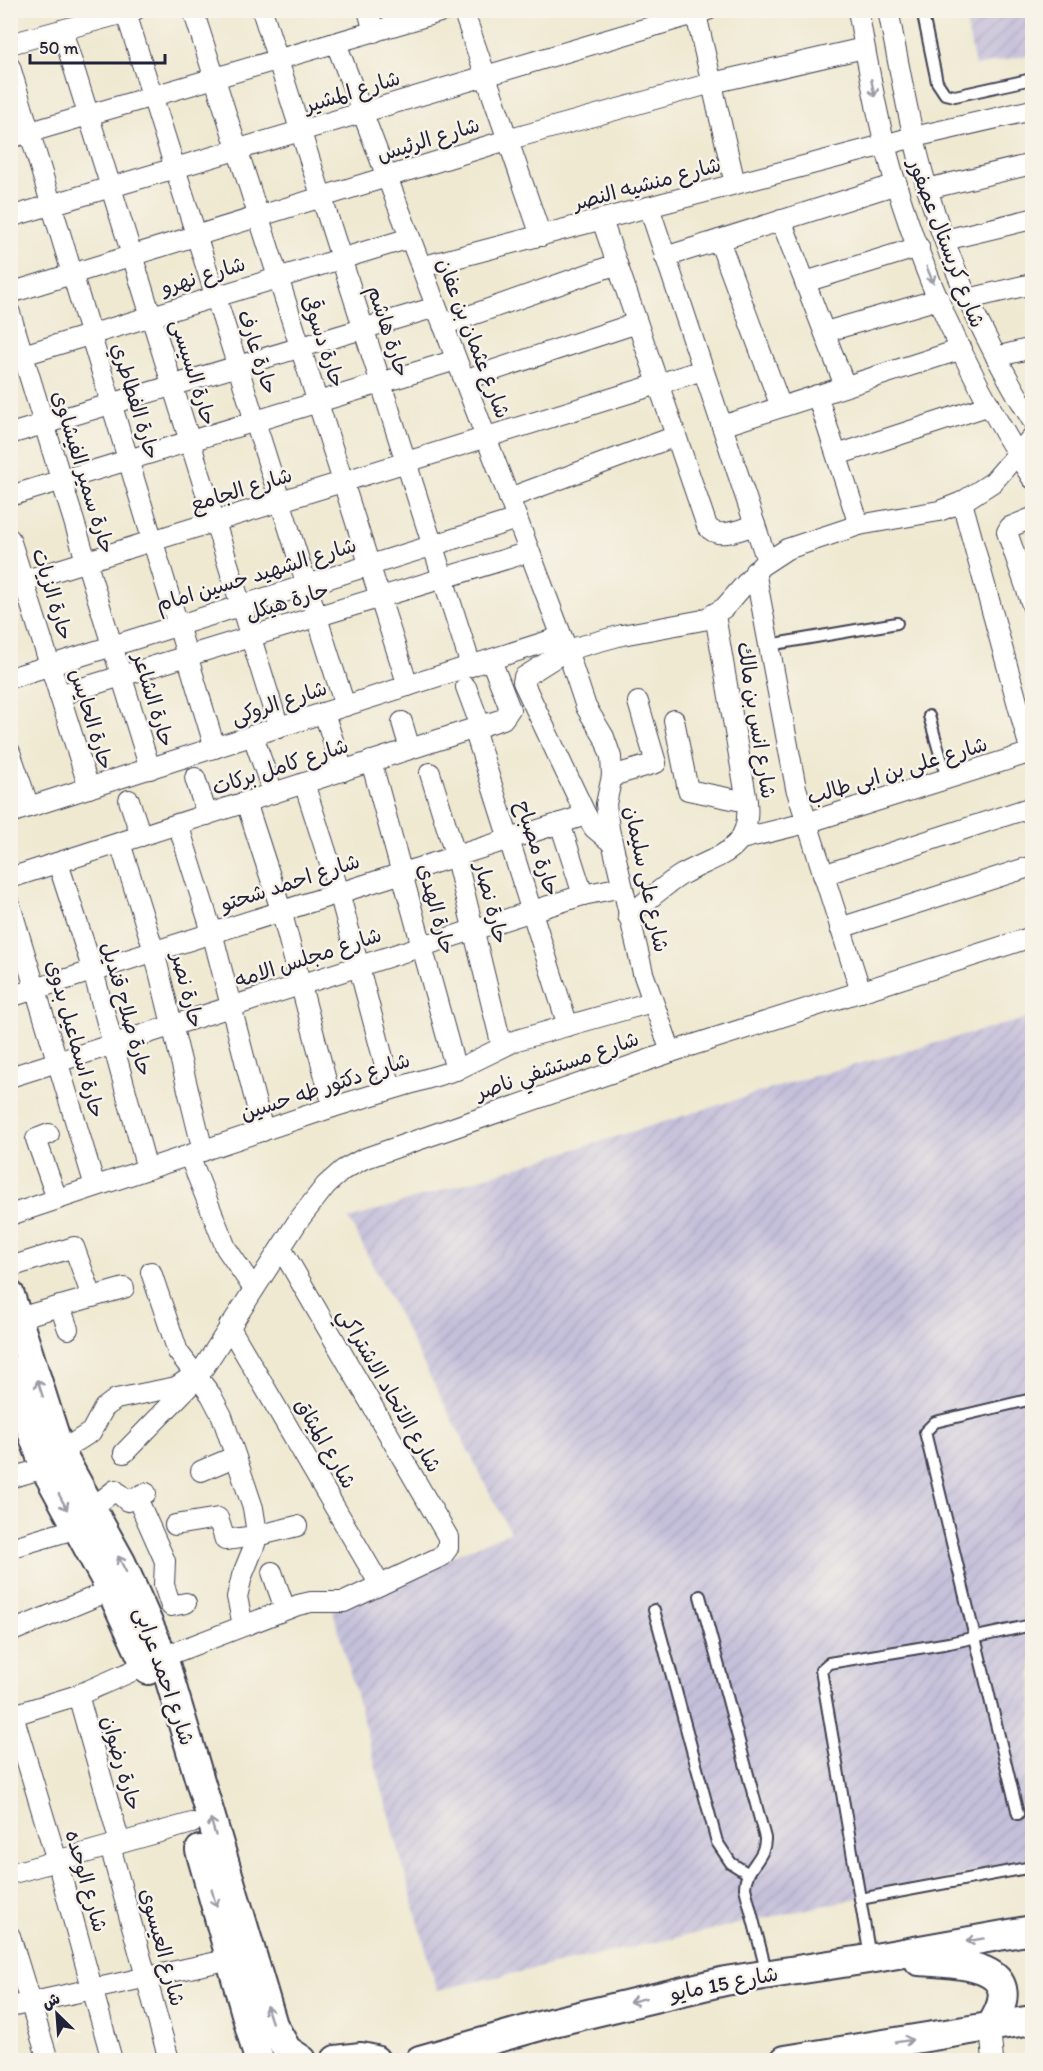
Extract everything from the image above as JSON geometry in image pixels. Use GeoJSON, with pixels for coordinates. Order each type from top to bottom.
{"type":"FeatureCollection","features":[{"type":"Feature","properties":{"kind":"street","name":"حارة دسوقى"},"geometry":{"type":"LineString","coordinates":[[193,10],[408,686]]}},
{"type":"Feature","properties":{"kind":"street","name":"حارة هاشم"},"geometry":{"type":"LineString","coordinates":[[262,10],[471,666]]}},
{"type":"Feature","properties":{"kind":"street"},"geometry":{"type":"LineString","coordinates":[[368,10],[374,32]]}},
{"type":"Feature","properties":{"kind":"street","name":"شارع كريستال عصفور"},"geometry":{"type":"LineString","coordinates":[[858,10],[885,145],[919,247],[962,349],[990,405],[1032,478]]}},
{"type":"Feature","properties":{"kind":"street","name":"شارع كريستال عصفور"},"geometry":{"type":"LineString","coordinates":[[888,10],[927,189],[968,300],[996,357],[1032,420]]}},
{"type":"Feature","properties":{"kind":"street"},"geometry":{"type":"LineString","coordinates":[[10,138],[449,11],[485,75],[541,236]]}},
{"type":"Feature","properties":{"kind":"street"},"geometry":{"type":"LineString","coordinates":[[10,44],[67,23],[130,12]]}},
{"type":"Feature","properties":{"kind":"street","name":"حارة عارف"},"geometry":{"type":"LineString","coordinates":[[130,12],[152,97],[345,706]]}},
{"type":"Feature","properties":{"kind":"street"},"geometry":{"type":"LineString","coordinates":[[700,12],[712,82],[735,184]]}},
{"type":"Feature","properties":{"kind":"street","name":"شارع المشير"},"geometry":{"type":"LineString","coordinates":[[10,217],[700,12]]}},
{"type":"Feature","properties":{"kind":"street","name":"حارة السيسى"},"geometry":{"type":"LineString","coordinates":[[67,23],[89,115],[279,728]]}},
{"type":"Feature","properties":{"kind":"street","name":"شارع عثمان بن عفان"},"geometry":{"type":"LineString","coordinates":[[336,43],[564,643]]}},
{"type":"Feature","properties":{"kind":"street","name":"شارع الرئيس"},"geometry":{"type":"LineString","coordinates":[[10,292],[507,140],[712,82],[864,48]]}},
{"type":"Feature","properties":{"kind":"street","name":"حارة الفطاطري"},"geometry":{"type":"LineString","coordinates":[[10,67],[215,748]]}},
{"type":"Feature","properties":{"kind":"street","name":"شارع منشيه النصر"},"geometry":{"type":"LineString","coordinates":[[421,267],[914,137],[1032,110]]}},
{"type":"Feature","properties":{"kind":"street"},"geometry":{"type":"LineString","coordinates":[[927,189],[1032,164]]}},
{"type":"Feature","properties":{"kind":"street"},"geometry":{"type":"LineString","coordinates":[[665,257],[897,184]]}},
{"type":"Feature","properties":{"kind":"street"},"geometry":{"type":"LineString","coordinates":[[649,207],[754,525],[761,566],[769,645],[794,782],[861,992]]}},
{"type":"Feature","properties":{"kind":"street"},"geometry":{"type":"LineString","coordinates":[[945,240],[1032,219]]}},
{"type":"Feature","properties":{"kind":"street"},"geometry":{"type":"LineString","coordinates":[[602,220],[709,530],[722,534],[754,525]]}},
{"type":"Feature","properties":{"kind":"street"},"geometry":{"type":"LineString","coordinates":[[781,220],[845,386]]}},
{"type":"Feature","properties":{"kind":"street","name":"شارع نهرو"},"geometry":{"type":"LineString","coordinates":[[17,357],[410,238]]}},
{"type":"Feature","properties":{"kind":"street"},"geometry":{"type":"LineString","coordinates":[[719,240],[781,407]]}},
{"type":"Feature","properties":{"kind":"street"},"geometry":{"type":"LineString","coordinates":[[805,282],[919,247]]}},
{"type":"Feature","properties":{"kind":"street"},"geometry":{"type":"LineString","coordinates":[[10,434],[363,329],[440,316],[617,264]]}},
{"type":"Feature","properties":{"kind":"street"},"geometry":{"type":"LineString","coordinates":[[968,300],[1032,284]]}},
{"type":"Feature","properties":{"kind":"street"},"geometry":{"type":"LineString","coordinates":[[825,332],[939,299]]}},
{"type":"Feature","properties":{"kind":"street","name":"حارة سمير الفيشاوى"},"geometry":{"type":"LineString","coordinates":[[10,313],[17,357],[44,424],[112,645]]}},
{"type":"Feature","properties":{"kind":"street"},"geometry":{"type":"LineString","coordinates":[[464,380],[637,322]]}},
{"type":"Feature","properties":{"kind":"street"},"geometry":{"type":"LineString","coordinates":[[996,357],[1032,348]]}},
{"type":"Feature","properties":{"kind":"street"},"geometry":{"type":"LineString","coordinates":[[722,426],[962,349]]}},
{"type":"Feature","properties":{"kind":"street"},"geometry":{"type":"LineString","coordinates":[[10,496],[456,360]]}},
{"type":"Feature","properties":{"kind":"street","name":"شارع الجامع"},"geometry":{"type":"LineString","coordinates":[[17,583],[703,370]]}},
{"type":"Feature","properties":{"kind":"street"},"geometry":{"type":"LineString","coordinates":[[817,395],[860,525]]}},
{"type":"Feature","properties":{"kind":"street"},"geometry":{"type":"LineString","coordinates":[[837,455],[990,405]]}},
{"type":"Feature","properties":{"kind":"street"},"geometry":{"type":"LineString","coordinates":[[509,498],[676,436]]}},
{"type":"Feature","properties":{"kind":"street"},"geometry":{"type":"LineString","coordinates":[[612,843],[594,828],[586,815],[522,680],[525,676],[564,643],[691,624],[715,615],[732,600],[761,566],[787,549],[860,525],[939,511],[962,502],[993,482],[1018,456],[1032,437]]}},
{"type":"Feature","properties":{"kind":"street"},"geometry":{"type":"LineString","coordinates":[[962,502],[1025,704],[1032,754]]}},
{"type":"Feature","properties":{"kind":"street"},"geometry":{"type":"LineString","coordinates":[[1032,518],[1010,527],[1007,532],[1032,604]]}},
{"type":"Feature","properties":{"kind":"street","name":"شارع الشهيد حسين امام"},"geometry":{"type":"LineString","coordinates":[[10,678],[517,519]]}},
{"type":"Feature","properties":{"kind":"street","name":"حارة الزيات"},"geometry":{"type":"LineString","coordinates":[[10,539],[17,583],[50,664]]}},
{"type":"Feature","properties":{"kind":"street","name":"حارة هيكل"},"geometry":{"type":"LineString","coordinates":[[59,695],[529,552]]}},
{"type":"Feature","properties":{"kind":"street","name":"شارع انس بن مالك"},"geometry":{"type":"LineString","coordinates":[[715,615],[747,802],[748,815],[741,838]]}},
{"type":"Feature","properties":{"kind":"street","name":"شارع الروكى"},"geometry":{"type":"LineString","coordinates":[[20,810],[471,666],[564,643]]}},
{"type":"Feature","properties":{"kind":"street","name":"شارع على سليمان"},"geometry":{"type":"LineString","coordinates":[[564,643],[586,707],[609,747],[612,776],[606,804],[612,843],[628,916],[652,1002],[671,1052]]}},
{"type":"Feature","properties":{"kind":"street","name":"حارة الشاعر"},"geometry":{"type":"LineString","coordinates":[[112,645],[150,769]]}},
{"type":"Feature","properties":{"kind":"street","name":"شارع كامل بركات"},"geometry":{"type":"LineString","coordinates":[[10,878],[503,719],[509,711],[491,660]]}},
{"type":"Feature","properties":{"kind":"street","name":"حارة الحايس"},"geometry":{"type":"LineString","coordinates":[[50,664],[89,788]]}},
{"type":"Feature","properties":{"kind":"street","name":"حارة مصباح"},"geometry":{"type":"LineString","coordinates":[[466,687],[478,727],[476,735],[568,1026]]}},
{"type":"Feature","properties":{"kind":"street"},"geometry":{"type":"LineString","coordinates":[[612,776],[657,762],[638,702]]}},
{"type":"Feature","properties":{"kind":"street"},"geometry":{"type":"LineString","coordinates":[[324,713],[343,771]]}},
{"type":"Feature","properties":{"kind":"street"},"geometry":{"type":"LineString","coordinates":[[674,720],[688,790],[747,802]]}},
{"type":"Feature","properties":{"kind":"street"},"geometry":{"type":"LineString","coordinates":[[402,722],[410,749]]}},
{"type":"Feature","properties":{"kind":"street"},"geometry":{"type":"LineString","coordinates":[[253,736],[273,794]]}},
{"type":"Feature","properties":{"kind":"street"},"geometry":{"type":"LineString","coordinates":[[10,752],[20,810]]}},
{"type":"Feature","properties":{"kind":"street","name":"شارع على بن ابى طالب"},"geometry":{"type":"LineString","coordinates":[[741,838],[806,823],[1032,754]]}},
{"type":"Feature","properties":{"kind":"street","name":"حارة الهدى"},"geometry":{"type":"LineString","coordinates":[[371,761],[456,1070]]}},
{"type":"Feature","properties":{"kind":"street","name":"حارة نصار"},"geometry":{"type":"LineString","coordinates":[[430,773],[475,929],[502,1047]]}},
{"type":"Feature","properties":{"kind":"street"},"geometry":{"type":"LineString","coordinates":[[195,778],[207,814]]}},
{"type":"Feature","properties":{"kind":"street"},"geometry":{"type":"LineString","coordinates":[[304,783],[339,892],[391,1088]]}},
{"type":"Feature","properties":{"kind":"street"},"geometry":{"type":"LineString","coordinates":[[129,800],[141,836]]}},
{"type":"Feature","properties":{"kind":"street"},"geometry":{"type":"LineString","coordinates":[[246,802],[281,910],[333,1107]]}},
{"type":"Feature","properties":{"kind":"street"},"geometry":{"type":"LineString","coordinates":[[823,875],[1032,807]]}},
{"type":"Feature","properties":{"kind":"street","name":"شارع احمد شحتو"},"geometry":{"type":"LineString","coordinates":[[10,997],[455,854],[586,815]]}},
{"type":"Feature","properties":{"kind":"street"},"geometry":{"type":"LineString","coordinates":[[560,823],[583,895]]}},
{"type":"Feature","properties":{"kind":"street"},"geometry":{"type":"LineString","coordinates":[[178,824],[212,932],[263,1131]]}},
{"type":"Feature","properties":{"kind":"street"},"geometry":{"type":"LineString","coordinates":[[628,916],[682,875],[729,852],[741,838]]}},
{"type":"Feature","properties":{"kind":"street","name":"حارة نصر"},"geometry":{"type":"LineString","coordinates":[[120,843],[154,951],[172,1026],[196,1153],[226,1248],[254,1289]]}},
{"type":"Feature","properties":{"kind":"street","name":"حارة صلاح قنديل"},"geometry":{"type":"LineString","coordinates":[[58,863],[93,971],[147,1169]]}},
{"type":"Feature","properties":{"kind":"street"},"geometry":{"type":"LineString","coordinates":[[840,927],[1032,866]]}},
{"type":"Feature","properties":{"kind":"street","name":"شارع مجلس الامه"},"geometry":{"type":"LineString","coordinates":[[10,1077],[583,895],[622,887]]}},
{"type":"Feature","properties":{"kind":"street","name":"حارة اسماعيل بدوى"},"geometry":{"type":"LineString","coordinates":[[10,905],[37,988],[95,1186]]}},
{"type":"Feature","properties":{"kind":"street","name":"شارع مستشفي ناصر"},"geometry":{"type":"LineString","coordinates":[[124,1453],[195,1376],[281,1248],[326,1185],[342,1170],[363,1159],[671,1052],[1032,937]]}},
{"type":"Feature","properties":{"kind":"street","name":"شارع دكتور طه حسين"},"geometry":{"type":"LineString","coordinates":[[10,1215],[391,1088],[456,1070],[502,1047],[652,1002]]}},
{"type":"Feature","properties":{"kind":"street"},"geometry":{"type":"LineString","coordinates":[[49,1134],[36,1139],[57,1199]]}},
{"type":"Feature","properties":{"kind":"street"},"geometry":{"type":"LineString","coordinates":[[10,1268],[74,1247],[92,1297]]}},
{"type":"Feature","properties":{"kind":"street","name":"شارع الاتحاد الاشتراكي"},"geometry":{"type":"LineString","coordinates":[[281,1248],[448,1538],[448,1548],[442,1556],[380,1585]]}},
{"type":"Feature","properties":{"kind":"street"},"geometry":{"type":"LineString","coordinates":[[151,1272],[178,1352],[222,1416],[253,1508],[256,1536],[253,1552],[239,1586],[238,1607],[243,1625]]}},
{"type":"Feature","properties":{"kind":"street"},"geometry":{"type":"LineString","coordinates":[[14,1307],[60,1306],[124,1288]]}},
{"type":"Feature","properties":{"kind":"street"},"geometry":{"type":"LineString","coordinates":[[60,1306],[68,1329]]}},
{"type":"Feature","properties":{"kind":"street","name":"شارع احمد عرابى"},"geometry":{"type":"LineString","coordinates":[[14,1307],[53,1460]]}},
{"type":"Feature","properties":{"kind":"street","name":"شارع الميثاق"},"geometry":{"type":"LineString","coordinates":[[229,1326],[380,1585]]}},
{"type":"Feature","properties":{"kind":"street","name":"شارع احمد عرابى"},"geometry":{"type":"LineString","coordinates":[[10,1370],[16,1403],[53,1460],[85,1518],[111,1590],[155,1661],[273,2025],[287,2050],[302,2061]]}},
{"type":"Feature","properties":{"kind":"street"},"geometry":{"type":"LineString","coordinates":[[10,1478],[53,1460],[91,1432],[109,1403],[122,1397],[176,1387],[195,1376]]}},
{"type":"Feature","properties":{"kind":"street"},"geometry":{"type":"LineString","coordinates":[[201,1471],[234,1456]]}},
{"type":"Feature","properties":{"kind":"street"},"geometry":{"type":"LineString","coordinates":[[10,1548],[85,1518],[115,1490],[128,1501],[144,1500],[165,1561],[152,1594],[171,1607],[186,1603]]}},
{"type":"Feature","properties":{"kind":"street","name":"شارع احمد عرابى"},"geometry":{"type":"LineString","coordinates":[[85,1518],[152,1594],[155,1661],[192,1822],[259,2061]]}},
{"type":"Feature","properties":{"kind":"street"},"geometry":{"type":"LineString","coordinates":[[175,1525],[217,1518],[225,1540],[256,1536],[297,1526]]}},
{"type":"Feature","properties":{"kind":"street"},"geometry":{"type":"LineString","coordinates":[[272,1572],[285,1610]]}},
{"type":"Feature","properties":{"kind":"street"},"geometry":{"type":"LineString","coordinates":[[12,1715],[78,1695],[155,1661],[285,1610],[310,1602],[344,1602],[380,1585]]}},
{"type":"Feature","properties":{"kind":"street"},"geometry":{"type":"LineString","coordinates":[[10,1632],[111,1590]]}},
{"type":"Feature","properties":{"kind":"street","name":"حارة رضوان"},"geometry":{"type":"LineString","coordinates":[[78,1695],[115,1844]]}},
{"type":"Feature","properties":{"kind":"street","name":"شارع الوحده"},"geometry":{"type":"LineString","coordinates":[[12,1715],[57,1861],[112,2061]]}},
{"type":"Feature","properties":{"kind":"street"},"geometry":{"type":"LineString","coordinates":[[10,1874],[192,1822]]}},
{"type":"Feature","properties":{"kind":"street","name":"شارع العيسوى"},"geometry":{"type":"LineString","coordinates":[[115,1844],[146,1977],[169,2061]]}},
{"type":"Feature","properties":{"kind":"street","name":"شارع 15 مايو"},"geometry":{"type":"LineString","coordinates":[[420,2061],[642,1999],[725,1981],[873,1959],[1032,1930]]}},
{"type":"Feature","properties":{"kind":"street"},"geometry":{"type":"LineString","coordinates":[[10,1936],[48,2061]]}},
{"type":"Feature","properties":{"kind":"street"},"geometry":{"type":"LineString","coordinates":[[10,2007],[231,1959]]}},
{"type":"Feature","properties":{"kind":"street"},"geometry":{"type":"LineString","coordinates":[[873,1959],[974,1965],[986,1970],[995,1979],[1001,1991],[1002,2004],[990,2027],[993,2061]]}},
{"type":"Feature","properties":{"kind":"street"},"geometry":{"type":"LineString","coordinates":[[799,2059],[1032,2020]]}},
{"type":"Feature","properties":{"kind":"street"},"geometry":{"type":"LineString","coordinates":[[336,2061],[361,2057],[375,2061]]}},
{"type":"Feature","properties":{"kind":"lane"},"geometry":{"type":"LineString","coordinates":[[922,10],[938,87],[945,94],[956,96],[1032,79]]}},
{"type":"Feature","properties":{"kind":"lane"},"geometry":{"type":"LineString","coordinates":[[769,645],[897,623]]}},
{"type":"Feature","properties":{"kind":"lane"},"geometry":{"type":"LineString","coordinates":[[929,716],[947,779]]}},
{"type":"Feature","properties":{"kind":"lane"},"geometry":{"type":"LineString","coordinates":[[1018,1814],[925,1432],[935,1422],[1032,1399]]}},
{"type":"Feature","properties":{"kind":"lane"},"geometry":{"type":"LineString","coordinates":[[700,1596],[765,1838],[764,1851],[747,1873],[745,1887],[768,1974]]}},
{"type":"Feature","properties":{"kind":"lane"},"geometry":{"type":"LineString","coordinates":[[654,1610],[717,1842],[730,1863],[747,1873]]}},
{"type":"Feature","properties":{"kind":"lane"},"geometry":{"type":"LineString","coordinates":[[873,1959],[860,1899],[821,1670],[829,1663],[974,1638],[1032,1625]]}},
{"type":"Feature","properties":{"kind":"lane"},"geometry":{"type":"LineString","coordinates":[[860,1899],[1032,1867]]}},
{"type":"Feature","properties":{"kind":"shaded area"},"geometry":{"type":"Polygon","coordinates":[[[964,11],[1032,11],[1032,54],[975,66],[964,11]]]}},
{"type":"Feature","properties":{"kind":"shaded area"},"geometry":{"type":"Polygon","coordinates":[[[1032,1017],[1032,1860],[437,1990],[332,1607],[510,1532],[349,1219],[803,1079],[1032,1017]]]}}]}
